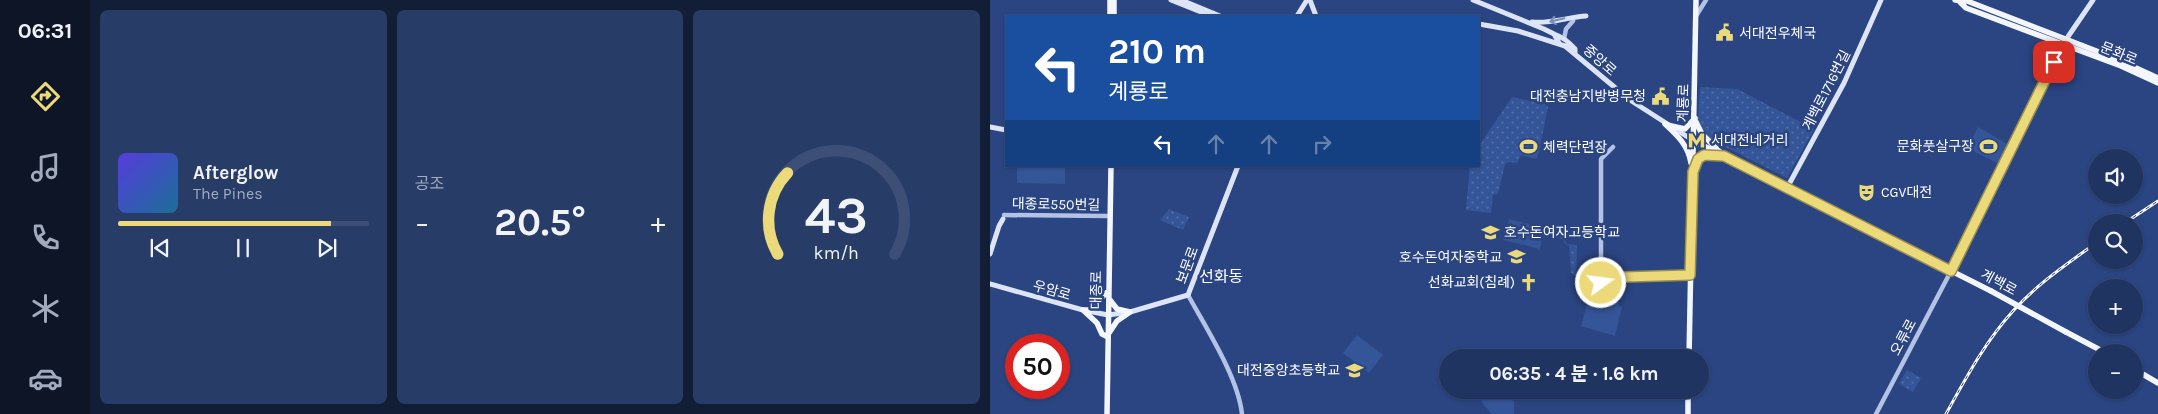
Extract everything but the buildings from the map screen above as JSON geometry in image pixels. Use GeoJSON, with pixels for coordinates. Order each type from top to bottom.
{"type":"FeatureCollection","features":[{"type":"Feature","properties":{"kind":"main road"},"geometry":{"type":"LineString","coordinates":[[1110,0],[1110,15]]}},
{"type":"Feature","properties":{"kind":"main road"},"geometry":{"type":"LineString","coordinates":[[1114,0],[1114,15]]}},
{"type":"Feature","properties":{"kind":"main road"},"geometry":{"type":"LineString","coordinates":[[1171,0],[1206,14],[1213,13]]}},
{"type":"Feature","properties":{"kind":"main road"},"geometry":{"type":"LineString","coordinates":[[1180,0],[1218,15]]}},
{"type":"Feature","properties":{"kind":"main road"},"geometry":{"type":"LineString","coordinates":[[1298,15],[1309,0],[1316,15]]}},
{"type":"Feature","properties":{"kind":"main road"},"geometry":{"type":"LineString","coordinates":[[1473,0],[1564,39],[1575,49],[1575,53]]}},
{"type":"Feature","properties":{"kind":"main road","name":"계룡로"},"geometry":{"type":"LineString","coordinates":[[1689,349],[1696,0]]}},
{"type":"Feature","properties":{"kind":"main road","name":"계백로1716번길"},"geometry":{"type":"LineString","coordinates":[[1787,188],[1844,83],[1881,0]]}},
{"type":"Feature","properties":{"kind":"main road"},"geometry":{"type":"LineString","coordinates":[[1951,271],[2064,42],[2093,0]]}},
{"type":"Feature","properties":{"kind":"main road","name":"문화로"},"geometry":{"type":"LineString","coordinates":[[1957,1],[1966,8],[2064,42],[2158,78]]}},
{"type":"Feature","properties":{"kind":"main road"},"geometry":{"type":"LineString","coordinates":[[1528,22],[1548,22],[1573,16],[1586,16]]}},
{"type":"Feature","properties":{"kind":"main road","name":"중앙로"},"geometry":{"type":"LineString","coordinates":[[1480,24],[1518,31],[1559,43],[1575,53],[1630,100],[1694,141]]}},
{"type":"Feature","properties":{"kind":"main road"},"geometry":{"type":"LineString","coordinates":[[1554,34],[1559,43]]}},
{"type":"Feature","properties":{"kind":"main road","name":"문화로"},"geometry":{"type":"LineString","coordinates":[[2064,42],[2158,83]]}},
{"type":"Feature","properties":{"kind":"main road"},"geometry":{"type":"LineString","coordinates":[[1665,124],[1685,129],[1695,118],[1702,134],[1724,156]]}},
{"type":"Feature","properties":{"kind":"main road"},"geometry":{"type":"LineString","coordinates":[[1665,124],[1688,149],[1693,172]]}},
{"type":"Feature","properties":{"kind":"main road"},"geometry":{"type":"LineString","coordinates":[[990,127],[1005,130]]}},
{"type":"Feature","properties":{"kind":"main road","name":"계백로"},"geometry":{"type":"LineString","coordinates":[[1694,141],[1991,291],[2089,344]]}},
{"type":"Feature","properties":{"kind":"main road"},"geometry":{"type":"LineString","coordinates":[[1693,172],[1696,162],[1704,155],[1724,156]]}},
{"type":"Feature","properties":{"kind":"main road","name":"대종로"},"geometry":{"type":"LineString","coordinates":[[1106,414],[1109,167]]}},
{"type":"Feature","properties":{"kind":"main road","name":"대종로"},"geometry":{"type":"LineString","coordinates":[[1107,295],[1109,167]]}},
{"type":"Feature","properties":{"kind":"main road","name":"보문로"},"geometry":{"type":"LineString","coordinates":[[1107,315],[1130,312],[1188,295],[1238,167]]}},
{"type":"Feature","properties":{"kind":"main road"},"geometry":{"type":"LineString","coordinates":[[990,254],[1004,217]]}},
{"type":"Feature","properties":{"kind":"main road"},"geometry":{"type":"LineString","coordinates":[[1601,283],[1624,277],[1690,275]]}},
{"type":"Feature","properties":{"kind":"main road","name":"우암로"},"geometry":{"type":"LineString","coordinates":[[990,284],[1107,315]]}},
{"type":"Feature","properties":{"kind":"main road"},"geometry":{"type":"LineString","coordinates":[[1083,310],[1091,310],[1107,295],[1112,305],[1117,309],[1130,312]]}},
{"type":"Feature","properties":{"kind":"main road"},"geometry":{"type":"LineString","coordinates":[[1083,310],[1097,323],[1102,334],[1107,336],[1117,321],[1130,312]]}},
{"type":"Feature","properties":{"kind":"main road"},"geometry":{"type":"LineString","coordinates":[[2143,374],[2158,383]]}},
{"type":"Feature","properties":{"kind":"main road"},"geometry":{"type":"LineString","coordinates":[[1688,399],[1688,414]]}},
{"type":"Feature","properties":{"kind":"street"},"geometry":{"type":"LineString","coordinates":[[1696,16],[1706,0]]}},
{"type":"Feature","properties":{"kind":"street"},"geometry":{"type":"LineString","coordinates":[[1564,39],[1566,29],[1572,21]]}},
{"type":"Feature","properties":{"kind":"street"},"geometry":{"type":"LineString","coordinates":[[1601,283],[1602,159],[1612,147]]}},
{"type":"Feature","properties":{"kind":"street","name":"대종로550번길"},"geometry":{"type":"LineString","coordinates":[[1004,217],[1107,216]]}},
{"type":"Feature","properties":{"kind":"street","name":"오류로"},"geometry":{"type":"LineString","coordinates":[[1876,414],[1951,271]]}},
{"type":"Feature","properties":{"kind":"street"},"geometry":{"type":"LineString","coordinates":[[1188,295],[1228,372],[1240,400],[1242,414]]}},
{"type":"Feature","properties":{"kind":"shaded area"},"geometry":{"type":"Polygon","coordinates":[[[1700,87],[1737,89],[1814,129],[1787,178],[1712,140],[1702,128],[1698,119],[1700,87]]]}},
{"type":"Feature","properties":{"kind":"shaded area"},"geometry":{"type":"Polygon","coordinates":[[[1512,97],[1545,104],[1548,107],[1536,159],[1521,155],[1517,163],[1509,162],[1505,164],[1498,194],[1493,195],[1491,213],[1466,210],[1470,167],[1480,167],[1480,145],[1512,97]]]}},
{"type":"Feature","properties":{"kind":"shaded area","name":"문화풋살구장"},"geometry":{"type":"Polygon","coordinates":[[[1978,127],[2009,145],[1999,164],[1967,148],[1978,127]]]}},
{"type":"Feature","properties":{"kind":"shaded area"},"geometry":{"type":"Polygon","coordinates":[[[1017,167],[1065,167],[1065,184],[1017,183],[1017,167]]]}},
{"type":"Feature","properties":{"kind":"shaded area"},"geometry":{"type":"Polygon","coordinates":[[[1169,209],[1189,217],[1183,230],[1160,220],[1169,209]]]}},
{"type":"Feature","properties":{"kind":"shaded area"},"geometry":{"type":"Polygon","coordinates":[[[1509,219],[1544,228],[1540,249],[1503,240],[1509,219]]]}},
{"type":"Feature","properties":{"kind":"shaded area"},"geometry":{"type":"Polygon","coordinates":[[[1563,235],[1567,244],[1577,245],[1576,276],[1571,273],[1569,246],[1565,244],[1563,239],[1559,239],[1563,235]]]}},
{"type":"Feature","properties":{"kind":"shaded area"},"geometry":{"type":"Polygon","coordinates":[[[1611,291],[1616,292],[1619,306],[1622,307],[1615,336],[1581,326],[1587,304],[1611,291]]]}},
{"type":"Feature","properties":{"kind":"shaded area"},"geometry":{"type":"Polygon","coordinates":[[[1357,335],[1383,355],[1369,373],[1343,353],[1357,335]]]}},
{"type":"Feature","properties":{"kind":"shaded area"},"geometry":{"type":"Polygon","coordinates":[[[1907,370],[1921,378],[1913,392],[1899,384],[1907,370]]]}},
{"type":"Feature","properties":{"kind":"shaded area"},"geometry":{"type":"Polygon","coordinates":[[[1511,399],[1514,402],[1514,414],[1492,414],[1482,400],[1511,399]]]}},
{"type":"Feature","properties":{"kind":"railway"},"geometry":{"type":"LineString","coordinates":[[2138,214],[2158,201]]}},
{"type":"Feature","properties":{"kind":"railway"},"geometry":{"type":"LineString","coordinates":[[1946,414],[1985,348],[2013,311],[2042,283],[2088,249]]}},
{"type":"Feature","properties":{"kind":"place","name":"서대전우체국"},"geometry":{"type":"Point","coordinates":[1725,33]}},
{"type":"Feature","properties":{"kind":"place","name":"대전충남지방병무청"},"geometry":{"type":"Point","coordinates":[1660,96]}},
{"type":"Feature","properties":{"kind":"place","name":"서대전네거리"},"geometry":{"type":"Point","coordinates":[1697,140]}},
{"type":"Feature","properties":{"kind":"place","name":"문화풋살구장"},"geometry":{"type":"Point","coordinates":[1988,146]}},
{"type":"Feature","properties":{"kind":"place","name":"체력단련장"},"geometry":{"type":"Point","coordinates":[1529,147]}},
{"type":"Feature","properties":{"kind":"place","name":"CGV대전"},"geometry":{"type":"Point","coordinates":[1867,192]}},
{"type":"Feature","properties":{"kind":"place","name":"호수돈여자고등학교"},"geometry":{"type":"Point","coordinates":[1490,232]}},
{"type":"Feature","properties":{"kind":"place","name":"호수돈여자중학교"},"geometry":{"type":"Point","coordinates":[1516,257]}},
{"type":"Feature","properties":{"kind":"place","name":"선화교회(침례)"},"geometry":{"type":"Point","coordinates":[1529,282]}},
{"type":"Feature","properties":{"kind":"place","name":"대전중앙초등학교"},"geometry":{"type":"Point","coordinates":[1354,370]}},
{"type":"Feature","properties":{"kind":"district","name":"선화동"},"geometry":{"type":"Point","coordinates":[1221,276]}},
{"type":"Feature","properties":{"kind":"route"},"geometry":{"type":"LineString","coordinates":[[1601,283],[1624,277],[1663,274],[1690,275],[1693,172],[1698,159],[1704,155],[1724,156],[1951,271],[2054,62]]}}]}
